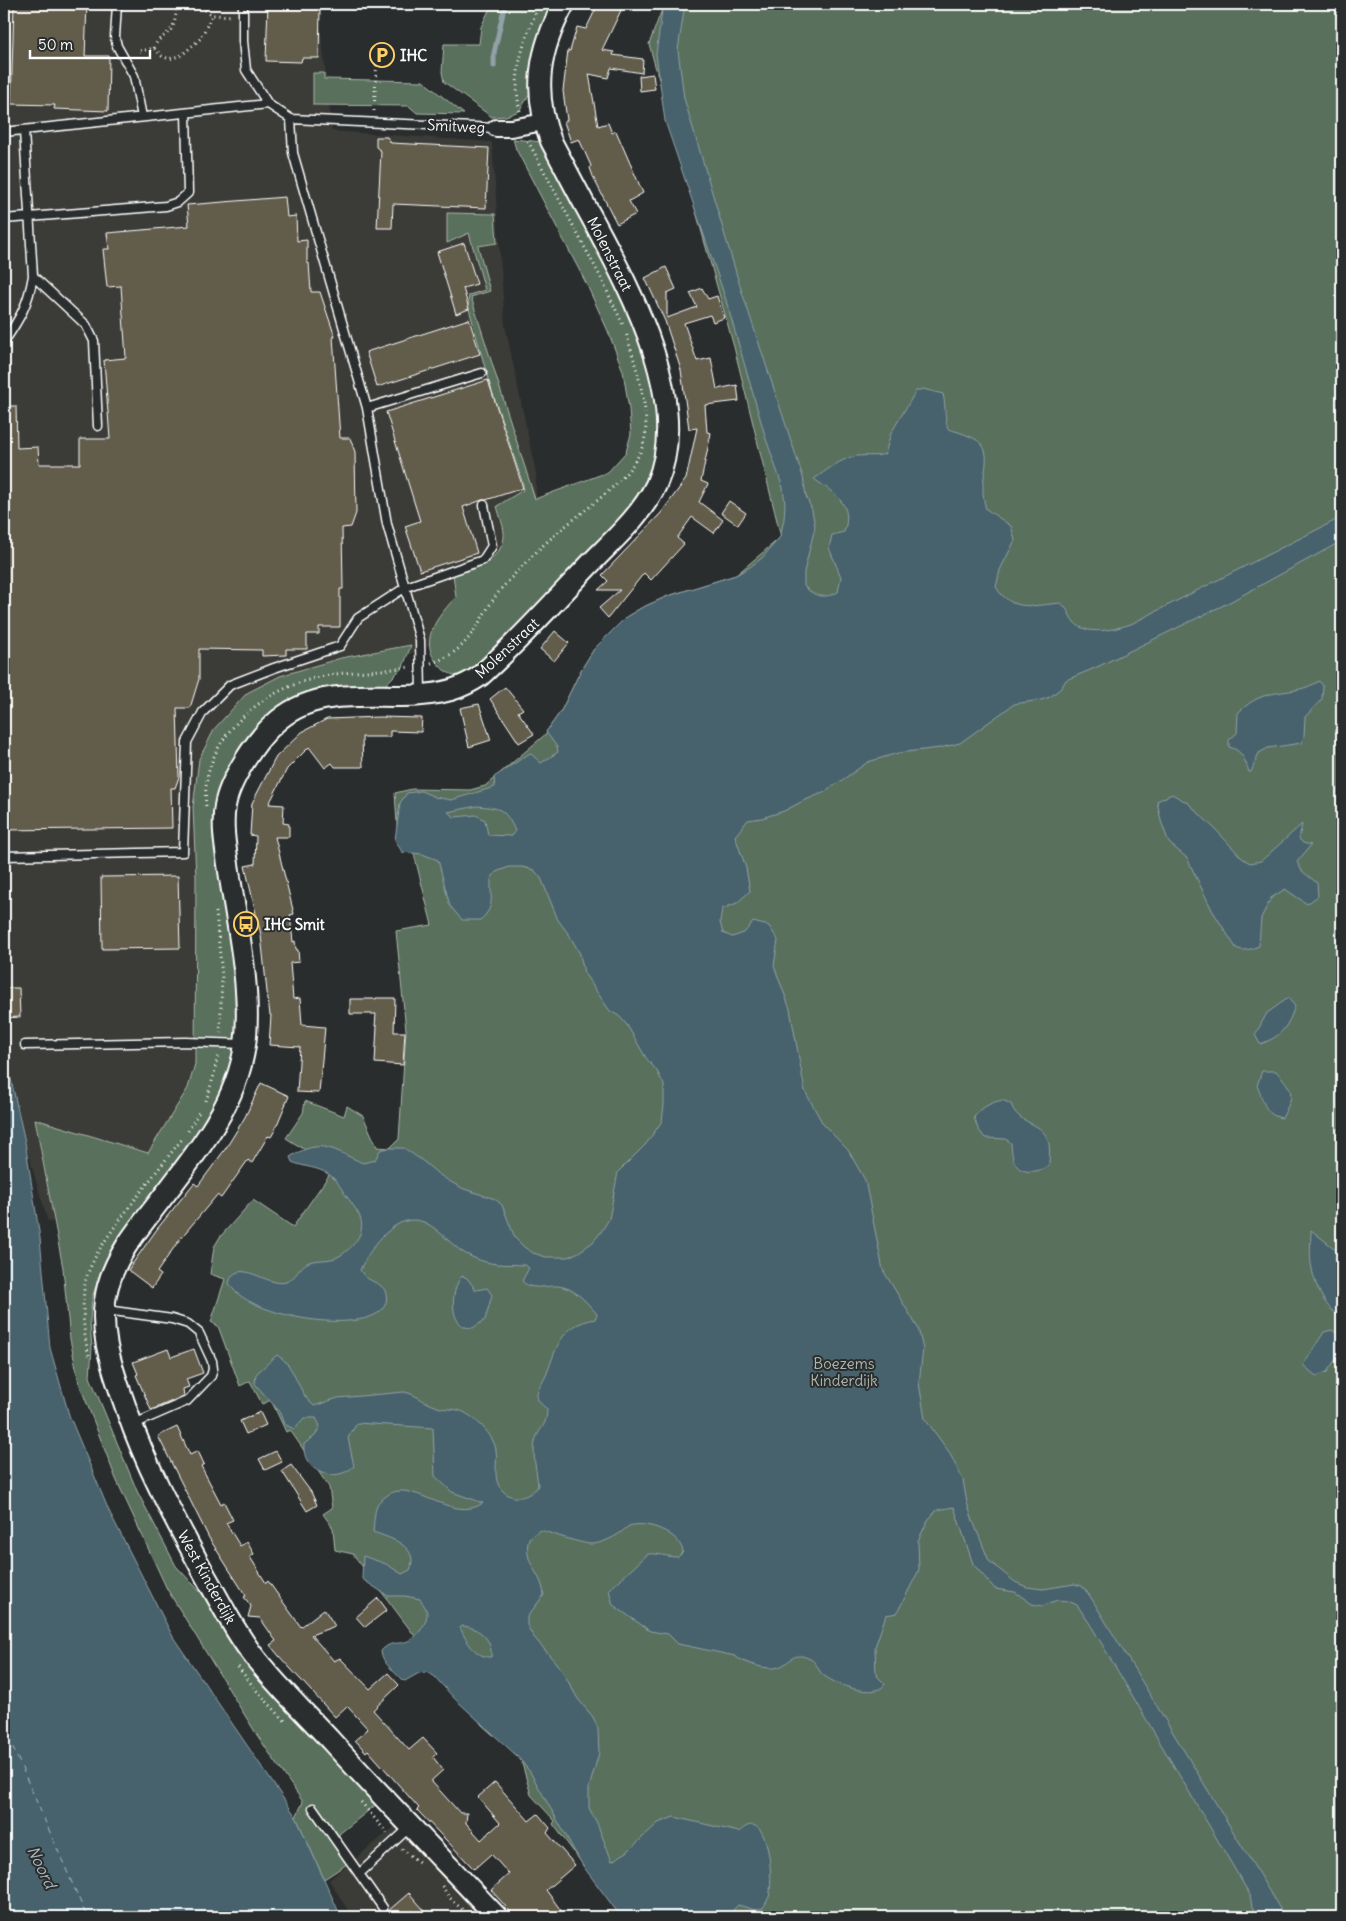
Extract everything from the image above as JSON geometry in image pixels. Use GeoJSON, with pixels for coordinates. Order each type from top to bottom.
{"type":"FeatureCollection","features":[{"type":"Feature","properties":{"kind":"street","name":"Molenstraat"},"geometry":{"type":"LineString","coordinates":[[181,1172],[210,1132],[231,1097],[245,1044],[246,990],[224,823],[225,805],[230,789],[256,745],[266,731],[278,720],[303,705],[334,697],[421,694],[451,690],[468,684],[480,676],[498,660],[638,512],[656,485],[662,470],[666,446],[666,420],[664,393],[657,361],[629,289],[555,149],[544,122],[540,85],[542,60],[551,26],[564,4]]}},
{"type":"Feature","properties":{"kind":"street","name":"Smitweg"},"geometry":{"type":"LineString","coordinates":[[496,128],[511,128],[544,122]]}},
{"type":"Feature","properties":{"kind":"street","name":"West Kinderdijk"},"geometry":{"type":"LineString","coordinates":[[181,1172],[126,1245],[114,1268],[107,1288],[104,1310],[106,1344],[132,1425],[157,1483],[217,1597],[248,1649],[365,1780],[412,1825],[497,1917]]}},
{"type":"Feature","properties":{"kind":"lane"},"geometry":{"type":"LineString","coordinates":[[117,4],[116,46],[134,76],[142,117]]}},
{"type":"Feature","properties":{"kind":"lane"},"geometry":{"type":"LineString","coordinates":[[243,4],[243,41],[246,70],[268,104],[291,118],[293,153],[367,408],[387,524],[420,640],[421,694]]}},
{"type":"Feature","properties":{"kind":"lane"},"geometry":{"type":"LineString","coordinates":[[4,132],[268,104]]}},
{"type":"Feature","properties":{"kind":"lane"},"geometry":{"type":"LineString","coordinates":[[4,219],[166,206],[185,197],[188,193],[186,113]]}},
{"type":"Feature","properties":{"kind":"lane","name":"Smitweg"},"geometry":{"type":"LineString","coordinates":[[291,118],[496,128]]}},
{"type":"Feature","properties":{"kind":"lane"},"geometry":{"type":"LineString","coordinates":[[4,342],[23,313],[30,294],[33,276],[24,131]]}},
{"type":"Feature","properties":{"kind":"lane"},"geometry":{"type":"LineString","coordinates":[[33,276],[86,325],[94,341],[98,426]]}},
{"type":"Feature","properties":{"kind":"lane"},"geometry":{"type":"LineString","coordinates":[[367,408],[482,373]]}},
{"type":"Feature","properties":{"kind":"lane"},"geometry":{"type":"LineString","coordinates":[[4,856],[184,852],[187,742],[203,712],[230,685],[340,646],[358,618],[406,587],[483,560],[492,546],[484,505]]}},
{"type":"Feature","properties":{"kind":"lane"},"geometry":{"type":"LineString","coordinates":[[25,1045],[185,1042],[245,1044]]}},
{"type":"Feature","properties":{"kind":"lane"},"geometry":{"type":"LineString","coordinates":[[104,1310],[172,1319],[188,1324],[199,1333],[212,1361],[213,1369],[211,1376],[187,1401],[132,1425]]}},
{"type":"Feature","properties":{"kind":"lane"},"geometry":{"type":"LineString","coordinates":[[313,1808],[383,1908]]}},
{"type":"Feature","properties":{"kind":"lane"},"geometry":{"type":"LineString","coordinates":[[359,1874],[412,1825]]}},
{"type":"Feature","properties":{"kind":"path"},"geometry":{"type":"LineString","coordinates":[[154,48],[159,38],[172,29],[175,22],[177,4]]}},
{"type":"Feature","properties":{"kind":"path"},"geometry":{"type":"LineString","coordinates":[[197,4],[212,15],[233,16]]}},
{"type":"Feature","properties":{"kind":"path"},"geometry":{"type":"LineString","coordinates":[[154,48],[162,56],[169,59],[182,55],[201,38],[212,15]]}},
{"type":"Feature","properties":{"kind":"path"},"geometry":{"type":"LineString","coordinates":[[140,51],[154,48]]}},
{"type":"Feature","properties":{"kind":"path"},"geometry":{"type":"LineString","coordinates":[[374,100],[378,57]]}},
{"type":"Feature","properties":{"kind":"shaded area"},"geometry":{"type":"Polygon","coordinates":[[[4,4],[318,4],[332,131],[492,142],[505,325],[536,473],[537,553],[456,635],[250,720],[217,804],[224,1047],[119,1218],[48,1222],[4,1071],[4,4]]]}},
{"type":"Feature","properties":{"kind":"shaded area"},"geometry":{"type":"Polygon","coordinates":[[[399,1823],[482,1917],[352,1917],[329,1880],[399,1823]]]}},
{"type":"Feature","properties":{"kind":"green space"},"geometry":{"type":"Polygon","coordinates":[[[492,4],[554,4],[532,91],[519,111],[506,116],[492,117],[444,82],[442,72],[444,44],[479,44],[481,27],[492,4]]]}},
{"type":"Feature","properties":{"kind":"green space","name":"Boezems Kinderdijk"},"geometry":{"type":"Polygon","coordinates":[[[664,4],[1342,4],[1342,1917],[622,1917],[553,1824],[555,1821],[531,1795],[521,1760],[513,1746],[492,1734],[482,1725],[353,1554],[335,1550],[333,1528],[323,1514],[332,1508],[329,1487],[290,1430],[286,1432],[271,1400],[262,1404],[250,1381],[240,1386],[218,1326],[211,1322],[225,1279],[210,1274],[214,1247],[220,1237],[253,1200],[293,1227],[334,1168],[286,1138],[303,1113],[305,1101],[344,1116],[347,1106],[363,1116],[377,1147],[390,1148],[399,1139],[406,1030],[396,931],[432,925],[410,838],[398,838],[395,793],[412,789],[470,790],[485,786],[547,733],[594,649],[626,617],[668,596],[736,575],[781,537],[734,347],[649,44],[664,4]]]}},
{"type":"Feature","properties":{"kind":"green space"},"geometry":{"type":"Polygon","coordinates":[[[313,73],[324,73],[324,79],[423,81],[464,114],[417,113],[409,106],[313,105],[313,73]]]}},
{"type":"Feature","properties":{"kind":"green space"},"geometry":{"type":"Polygon","coordinates":[[[513,139],[542,142],[616,287],[643,330],[663,420],[646,490],[579,561],[514,638],[462,678],[444,670],[435,661],[431,651],[431,632],[441,614],[456,597],[453,574],[477,566],[492,558],[502,545],[504,533],[497,506],[523,490],[523,484],[488,379],[468,305],[469,295],[485,290],[469,233],[447,243],[447,213],[495,214],[497,243],[478,246],[490,291],[471,297],[535,499],[608,472],[626,452],[631,434],[623,371],[608,331],[586,283],[516,149],[513,139]]]}},
{"type":"Feature","properties":{"kind":"green space"},"geometry":{"type":"Polygon","coordinates":[[[411,645],[403,667],[380,690],[325,693],[230,774],[230,916],[242,1031],[223,1090],[201,1130],[139,1210],[117,1242],[101,1271],[92,1298],[90,1321],[92,1348],[90,1377],[137,1491],[176,1566],[222,1615],[378,1803],[339,1834],[340,1846],[347,1864],[324,1879],[296,1817],[303,1802],[257,1735],[167,1589],[116,1479],[79,1383],[70,1339],[63,1268],[35,1119],[148,1153],[188,1088],[195,1064],[196,877],[193,807],[199,759],[215,728],[247,693],[280,676],[341,658],[411,645]]]}},
{"type":"Feature","properties":{"kind":"water"},"geometry":{"type":"Polygon","coordinates":[[[663,4],[685,4],[678,50],[684,98],[740,286],[803,477],[806,496],[812,510],[815,527],[804,572],[804,586],[812,593],[820,596],[829,596],[838,592],[841,577],[829,548],[832,535],[844,532],[846,522],[846,514],[841,501],[814,479],[845,459],[885,454],[891,433],[916,391],[923,389],[943,394],[948,429],[977,440],[986,454],[983,489],[986,509],[1011,526],[1015,540],[1000,570],[996,587],[1009,601],[1024,606],[1061,603],[1074,622],[1086,629],[1094,631],[1131,624],[1342,517],[1342,541],[1226,604],[1095,668],[1066,680],[1061,688],[1050,697],[1014,704],[960,743],[940,748],[898,753],[868,762],[825,792],[784,811],[748,820],[735,836],[746,868],[750,891],[737,903],[722,909],[720,922],[723,933],[732,937],[744,933],[753,922],[769,926],[778,940],[774,966],[790,1009],[805,1091],[823,1124],[848,1150],[865,1180],[883,1270],[918,1328],[923,1349],[919,1383],[925,1419],[949,1452],[963,1480],[967,1503],[989,1561],[1015,1582],[1027,1587],[1043,1589],[1074,1584],[1082,1586],[1090,1596],[1285,1917],[1260,1917],[1252,1907],[1250,1895],[1077,1605],[1068,1601],[1057,1600],[1042,1606],[1032,1604],[1015,1592],[995,1589],[973,1564],[954,1507],[937,1510],[928,1520],[918,1541],[919,1570],[897,1613],[886,1615],[875,1647],[876,1675],[885,1684],[880,1689],[873,1691],[854,1689],[835,1682],[822,1674],[812,1660],[800,1656],[792,1658],[779,1667],[769,1668],[750,1664],[735,1656],[678,1644],[668,1634],[650,1631],[613,1605],[609,1590],[648,1554],[678,1557],[683,1552],[681,1545],[676,1539],[662,1530],[645,1525],[629,1526],[610,1539],[591,1544],[540,1530],[529,1538],[528,1555],[540,1580],[544,1595],[527,1617],[527,1625],[533,1636],[561,1669],[578,1699],[593,1717],[598,1729],[599,1753],[589,1788],[589,1808],[612,1861],[627,1852],[658,1823],[674,1817],[739,1832],[749,1825],[757,1827],[763,1835],[767,1847],[771,1875],[769,1897],[763,1908],[755,1910],[738,1905],[726,1917],[621,1917],[583,1866],[530,1772],[517,1756],[455,1699],[434,1676],[426,1672],[419,1673],[405,1681],[402,1680],[386,1663],[382,1655],[381,1651],[385,1647],[406,1642],[416,1636],[424,1625],[427,1614],[426,1608],[420,1599],[405,1596],[388,1596],[362,1579],[363,1556],[386,1564],[402,1574],[410,1570],[412,1562],[411,1555],[402,1544],[373,1532],[378,1504],[395,1492],[406,1491],[458,1508],[471,1508],[483,1503],[452,1492],[435,1476],[433,1428],[357,1423],[348,1438],[354,1466],[346,1472],[329,1475],[313,1468],[305,1453],[304,1444],[315,1436],[320,1426],[316,1418],[304,1418],[294,1429],[284,1424],[279,1411],[255,1384],[256,1374],[277,1355],[288,1365],[304,1394],[314,1406],[338,1398],[404,1392],[438,1407],[466,1413],[492,1438],[496,1450],[496,1471],[499,1486],[506,1494],[511,1496],[526,1496],[538,1486],[534,1447],[536,1437],[547,1415],[547,1409],[538,1400],[538,1392],[562,1338],[575,1326],[595,1319],[597,1314],[578,1294],[558,1286],[536,1287],[526,1285],[522,1281],[529,1268],[525,1265],[498,1264],[479,1260],[465,1254],[432,1226],[415,1220],[405,1221],[386,1233],[370,1251],[360,1270],[363,1275],[382,1287],[386,1294],[383,1309],[368,1317],[345,1321],[289,1316],[263,1307],[241,1296],[229,1283],[233,1275],[238,1272],[254,1274],[279,1283],[286,1282],[309,1262],[332,1259],[341,1255],[352,1246],[360,1235],[362,1224],[358,1213],[339,1184],[328,1174],[320,1170],[292,1162],[290,1157],[301,1151],[319,1147],[327,1148],[363,1163],[375,1160],[380,1150],[404,1148],[449,1181],[464,1189],[495,1199],[502,1205],[515,1238],[533,1253],[546,1257],[568,1257],[593,1242],[601,1232],[609,1219],[618,1172],[646,1144],[662,1121],[664,1085],[657,1071],[646,1058],[627,1025],[619,1016],[610,1011],[584,973],[580,954],[558,920],[541,878],[534,870],[522,867],[509,867],[496,872],[491,879],[491,901],[488,911],[480,920],[462,920],[450,906],[438,860],[422,854],[402,852],[395,840],[400,803],[407,793],[421,791],[435,797],[451,800],[495,787],[494,777],[530,753],[541,763],[558,752],[557,747],[546,732],[561,711],[581,670],[594,649],[626,617],[668,596],[736,575],[762,558],[780,537],[785,504],[783,488],[766,439],[725,297],[665,121],[656,54],[663,4]],[[477,806],[448,812],[454,817],[476,815],[485,820],[488,835],[511,836],[515,831],[508,818],[501,811],[477,806]],[[460,1627],[472,1647],[481,1655],[491,1657],[488,1640],[475,1629],[460,1627]]]}},
{"type":"Feature","properties":{"kind":"water"},"geometry":{"type":"Polygon","coordinates":[[[1319,681],[1323,686],[1322,699],[1305,717],[1302,743],[1268,748],[1259,753],[1251,772],[1249,772],[1240,753],[1229,747],[1229,740],[1237,733],[1238,713],[1249,704],[1269,694],[1299,689],[1319,681]]]}},
{"type":"Feature","properties":{"kind":"water"},"geometry":{"type":"Polygon","coordinates":[[[1172,794],[1188,803],[1242,858],[1250,863],[1261,861],[1302,824],[1299,839],[1303,843],[1311,845],[1297,862],[1302,871],[1317,883],[1318,896],[1307,904],[1285,889],[1271,898],[1261,918],[1259,946],[1245,950],[1236,948],[1212,910],[1187,858],[1169,843],[1161,821],[1157,801],[1172,794]]]}},
{"type":"Feature","properties":{"kind":"water"},"geometry":{"type":"Polygon","coordinates":[[[1288,998],[1295,1006],[1287,1025],[1274,1038],[1260,1044],[1255,1035],[1267,1013],[1288,998]]]}},
{"type":"Feature","properties":{"kind":"water","name":"Noord"},"geometry":{"type":"Polygon","coordinates":[[[4,1048],[25,1142],[40,1238],[50,1348],[69,1415],[109,1511],[173,1637],[296,1817],[341,1917],[4,1917],[4,1048]]]}},
{"type":"Feature","properties":{"kind":"water"},"geometry":{"type":"Polygon","coordinates":[[[1262,1071],[1276,1071],[1289,1088],[1291,1098],[1282,1118],[1271,1114],[1263,1102],[1257,1086],[1262,1071]]]}},
{"type":"Feature","properties":{"kind":"water"},"geometry":{"type":"Polygon","coordinates":[[[1002,1100],[1011,1104],[1019,1116],[1044,1133],[1048,1141],[1049,1165],[1035,1171],[1018,1168],[1013,1160],[1011,1143],[1006,1139],[985,1138],[978,1129],[974,1117],[986,1106],[1002,1100]]]}},
{"type":"Feature","properties":{"kind":"water"},"geometry":{"type":"Polygon","coordinates":[[[1311,1230],[1335,1249],[1342,1261],[1342,1318],[1326,1303],[1316,1283],[1311,1260],[1311,1230]]]}},
{"type":"Feature","properties":{"kind":"water"},"geometry":{"type":"Polygon","coordinates":[[[462,1276],[467,1278],[476,1290],[487,1288],[492,1295],[485,1320],[473,1328],[465,1327],[460,1323],[454,1311],[454,1295],[462,1276]]]}},
{"type":"Feature","properties":{"kind":"water"},"geometry":{"type":"Polygon","coordinates":[[[1332,1330],[1341,1336],[1342,1350],[1327,1372],[1316,1376],[1303,1365],[1324,1332],[1332,1330]]]}},
{"type":"Feature","properties":{"kind":"building"},"geometry":{"type":"Polygon","coordinates":[[[14,4],[87,4],[85,56],[109,56],[108,111],[54,109],[55,105],[11,104],[14,4]]]}},
{"type":"Feature","properties":{"kind":"building"},"geometry":{"type":"Polygon","coordinates":[[[268,4],[303,4],[303,9],[320,9],[319,58],[302,58],[301,62],[266,61],[268,4]]]}},
{"type":"Feature","properties":{"kind":"building"},"geometry":{"type":"Polygon","coordinates":[[[598,4],[624,4],[602,50],[614,52],[613,55],[643,59],[642,73],[611,68],[608,78],[589,74],[598,126],[608,123],[612,133],[616,131],[643,193],[629,201],[636,214],[617,224],[594,179],[591,166],[579,139],[571,142],[564,122],[567,120],[563,91],[568,50],[570,51],[577,27],[586,29],[598,4]]]}},
{"type":"Feature","properties":{"kind":"building"},"geometry":{"type":"Polygon","coordinates":[[[653,74],[655,89],[640,91],[639,76],[653,74]]]}},
{"type":"Feature","properties":{"kind":"building"},"geometry":{"type":"Polygon","coordinates":[[[376,137],[387,137],[391,143],[489,148],[486,208],[393,204],[392,228],[377,228],[381,151],[376,147],[376,137]]]}},
{"type":"Feature","properties":{"kind":"building"},"geometry":{"type":"Polygon","coordinates":[[[285,197],[287,217],[296,216],[297,241],[307,240],[307,263],[309,263],[311,292],[320,292],[335,337],[333,337],[340,438],[350,438],[355,452],[356,513],[351,527],[342,528],[343,589],[340,589],[340,627],[319,627],[319,634],[307,634],[307,649],[286,649],[286,655],[262,656],[262,650],[199,649],[199,679],[190,708],[177,708],[179,777],[175,788],[171,788],[172,828],[4,830],[4,406],[16,406],[17,448],[38,447],[39,464],[80,464],[80,439],[110,439],[104,360],[126,358],[121,286],[107,287],[103,249],[109,249],[107,233],[189,226],[187,205],[285,197]]]}},
{"type":"Feature","properties":{"kind":"building"},"geometry":{"type":"Polygon","coordinates":[[[464,243],[477,284],[463,288],[469,309],[456,314],[437,252],[464,243]]]}},
{"type":"Feature","properties":{"kind":"building"},"geometry":{"type":"Polygon","coordinates":[[[666,267],[676,289],[667,293],[667,318],[697,307],[690,293],[702,288],[708,299],[717,296],[724,318],[713,322],[710,315],[684,323],[697,361],[711,358],[717,389],[737,385],[739,401],[705,405],[707,432],[711,433],[701,481],[708,484],[699,502],[723,520],[714,533],[692,517],[677,538],[684,544],[651,580],[644,573],[608,618],[599,608],[620,590],[598,590],[608,581],[602,575],[661,513],[686,479],[697,428],[689,429],[681,370],[665,321],[645,278],[666,267]]]}},
{"type":"Feature","properties":{"kind":"building"},"geometry":{"type":"Polygon","coordinates":[[[469,319],[480,354],[377,387],[366,352],[469,319]]]}},
{"type":"Feature","properties":{"kind":"building"},"geometry":{"type":"Polygon","coordinates":[[[488,380],[523,488],[463,507],[477,553],[420,571],[405,526],[420,521],[386,412],[488,380]]]}},
{"type":"Feature","properties":{"kind":"building"},"geometry":{"type":"Polygon","coordinates":[[[729,501],[746,513],[738,525],[721,513],[729,501]]]}},
{"type":"Feature","properties":{"kind":"building"},"geometry":{"type":"Polygon","coordinates":[[[555,631],[569,643],[554,661],[540,649],[555,631]]]}},
{"type":"Feature","properties":{"kind":"building"},"geometry":{"type":"Polygon","coordinates":[[[505,687],[523,709],[518,712],[534,734],[519,743],[490,699],[505,687]]]}},
{"type":"Feature","properties":{"kind":"building"},"geometry":{"type":"Polygon","coordinates":[[[479,704],[491,740],[469,747],[460,708],[479,704]]]}},
{"type":"Feature","properties":{"kind":"building"},"geometry":{"type":"Polygon","coordinates":[[[422,718],[421,732],[390,731],[390,737],[362,737],[363,767],[335,767],[332,763],[325,768],[309,747],[287,769],[269,804],[284,805],[283,823],[289,824],[289,837],[275,837],[294,914],[290,915],[293,942],[295,941],[296,949],[298,950],[299,962],[290,963],[293,999],[300,998],[302,1025],[325,1027],[319,1093],[297,1092],[300,1047],[269,1045],[271,1015],[261,935],[245,866],[255,864],[256,836],[250,835],[252,803],[276,757],[302,732],[327,719],[422,718]]]}},
{"type":"Feature","properties":{"kind":"building"},"geometry":{"type":"Polygon","coordinates":[[[178,876],[180,948],[102,949],[101,877],[178,876]]]}},
{"type":"Feature","properties":{"kind":"building"},"geometry":{"type":"Polygon","coordinates":[[[4,988],[19,988],[20,1017],[4,1018],[4,988]]]}},
{"type":"Feature","properties":{"kind":"building"},"geometry":{"type":"Polygon","coordinates":[[[395,998],[394,1032],[405,1032],[403,1065],[375,1063],[376,1014],[350,1014],[350,999],[395,998]]]}},
{"type":"Feature","properties":{"kind":"building"},"geometry":{"type":"Polygon","coordinates":[[[261,1083],[289,1096],[274,1132],[271,1137],[268,1136],[252,1163],[248,1160],[221,1198],[217,1195],[180,1239],[157,1272],[161,1275],[152,1288],[128,1270],[157,1229],[194,1183],[198,1186],[226,1148],[245,1117],[261,1083]]]}},
{"type":"Feature","properties":{"kind":"building"},"geometry":{"type":"Polygon","coordinates":[[[168,1349],[171,1357],[194,1349],[203,1373],[186,1379],[189,1387],[183,1389],[184,1396],[151,1410],[136,1375],[138,1374],[133,1362],[168,1349]]]}},
{"type":"Feature","properties":{"kind":"building"},"geometry":{"type":"Polygon","coordinates":[[[260,1412],[266,1425],[246,1434],[240,1421],[260,1412]]]}},
{"type":"Feature","properties":{"kind":"building"},"geometry":{"type":"Polygon","coordinates":[[[177,1427],[190,1455],[198,1451],[204,1464],[201,1466],[221,1504],[224,1502],[233,1520],[226,1523],[240,1546],[247,1542],[254,1554],[250,1557],[266,1583],[268,1581],[301,1627],[324,1609],[335,1626],[311,1635],[334,1661],[340,1658],[370,1689],[388,1673],[399,1685],[373,1710],[409,1750],[423,1738],[437,1753],[433,1757],[443,1770],[431,1781],[460,1813],[467,1813],[466,1823],[481,1840],[500,1823],[478,1797],[495,1782],[529,1821],[538,1814],[550,1828],[547,1833],[575,1865],[546,1890],[562,1912],[556,1917],[515,1917],[491,1890],[509,1874],[491,1854],[474,1869],[417,1810],[419,1808],[368,1750],[366,1752],[355,1740],[368,1729],[347,1706],[335,1717],[270,1645],[276,1641],[260,1618],[248,1617],[251,1606],[209,1538],[158,1436],[177,1427]]]}},
{"type":"Feature","properties":{"kind":"building"},"geometry":{"type":"Polygon","coordinates":[[[276,1451],[282,1462],[265,1470],[259,1459],[276,1451]]]}},
{"type":"Feature","properties":{"kind":"building"},"geometry":{"type":"Polygon","coordinates":[[[291,1465],[311,1492],[317,1505],[307,1511],[282,1471],[291,1465]]]}},
{"type":"Feature","properties":{"kind":"building"},"geometry":{"type":"Polygon","coordinates":[[[378,1598],[387,1610],[365,1627],[356,1617],[378,1598]]]}},
{"type":"Feature","properties":{"kind":"building"},"geometry":{"type":"Polygon","coordinates":[[[409,1893],[430,1917],[381,1917],[409,1893]]]}},
{"type":"Feature","properties":{"kind":"waterway"},"geometry":{"type":"LineString","coordinates":[[494,66],[494,53],[505,4]]}},
{"type":"Feature","properties":{"kind":"ferry route"},"geometry":{"type":"LineString","coordinates":[[4,1727],[87,1917]]}},
{"type":"Feature","properties":{"kind":"place","name":"IHC"},"geometry":{"type":"Point","coordinates":[382,55]}},
{"type":"Feature","properties":{"kind":"place","name":"IHC Smit"},"geometry":{"type":"Point","coordinates":[246,924]}}]}
